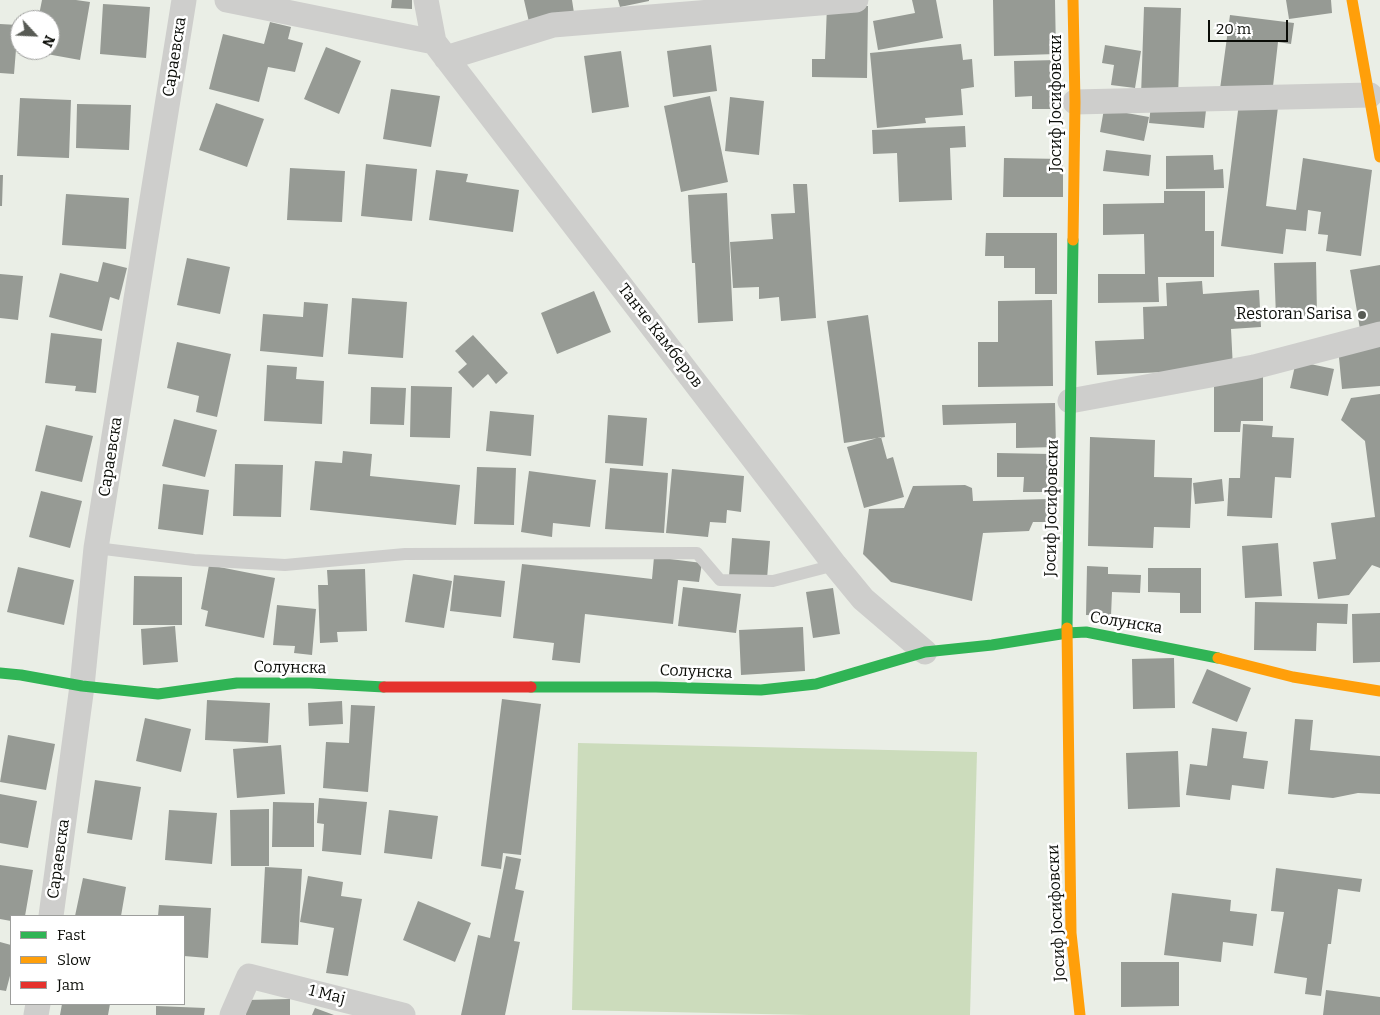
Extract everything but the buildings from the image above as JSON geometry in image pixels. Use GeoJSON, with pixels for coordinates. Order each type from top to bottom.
{"type":"FeatureCollection","features":[{"type":"Feature","properties":{"kind":"street","name":"Сараевска"},"geometry":{"type":"LineString","coordinates":[[51,915],[82,686],[96,548],[184,0]]}},
{"type":"Feature","properties":{"kind":"street"},"geometry":{"type":"LineString","coordinates":[[228,0],[440,50],[552,25],[856,0]]}},
{"type":"Feature","properties":{"kind":"street","name":"Танче Камберов"},"geometry":{"type":"LineString","coordinates":[[426,0],[440,50],[835,564],[864,599],[925,652]]}},
{"type":"Feature","properties":{"kind":"street","name":"Јосиф Јосифовски"},"geometry":{"type":"LineString","coordinates":[[1073,0],[1075,102],[1067,633],[1068,789],[1071,933],[1080,1015]]}},
{"type":"Feature","properties":{"kind":"street"},"geometry":{"type":"LineString","coordinates":[[1352,0],[1380,157]]}},
{"type":"Feature","properties":{"kind":"street"},"geometry":{"type":"LineString","coordinates":[[1075,102],[1370,95]]}},
{"type":"Feature","properties":{"kind":"street"},"geometry":{"type":"LineString","coordinates":[[1070,401],[1254,367],[1380,334]]}},
{"type":"Feature","properties":{"kind":"street","name":"Солунска"},"geometry":{"type":"LineString","coordinates":[[0,673],[82,686],[158,694],[237,683],[310,683],[398,688],[656,686],[761,690],[816,684],[925,652],[1086,632],[1208,655],[1293,677],[1380,691]]}},
{"type":"Feature","properties":{"kind":"street","name":"1 Мај"},"geometry":{"type":"LineString","coordinates":[[232,1015],[249,976],[403,1015]]}},
{"type":"Feature","properties":{"kind":"lane"},"geometry":{"type":"LineString","coordinates":[[96,548],[194,560],[285,565],[405,554],[697,553],[720,580],[773,581],[835,564]]}},
{"type":"Feature","properties":{"kind":"green space"},"geometry":{"type":"Polygon","coordinates":[[[578,743],[977,752],[970,1015],[809,1015],[572,1010],[578,743]]]}},
{"type":"Feature","properties":{"kind":"traffic: fast"},"geometry":{"type":"LineString","coordinates":[[1067,628],[1073,240]]}},
{"type":"Feature","properties":{"kind":"traffic: fast"},"geometry":{"type":"LineString","coordinates":[[531,687],[656,687],[761,690],[816,684],[925,652],[1086,632],[1218,658]]}},
{"type":"Feature","properties":{"kind":"traffic: fast"},"geometry":{"type":"LineString","coordinates":[[0,673],[82,686],[158,694],[237,683],[310,683],[384,687]]}},
{"type":"Feature","properties":{"kind":"traffic: slow"},"geometry":{"type":"LineString","coordinates":[[1073,0],[1075,102],[1073,240]]}},
{"type":"Feature","properties":{"kind":"traffic: slow"},"geometry":{"type":"LineString","coordinates":[[1352,0],[1380,157]]}},
{"type":"Feature","properties":{"kind":"traffic: slow"},"geometry":{"type":"LineString","coordinates":[[1067,628],[1071,933],[1080,1015]]}},
{"type":"Feature","properties":{"kind":"traffic: slow"},"geometry":{"type":"LineString","coordinates":[[1218,658],[1293,677],[1380,691]]}},
{"type":"Feature","properties":{"kind":"traffic: jam"},"geometry":{"type":"LineString","coordinates":[[384,687],[531,687]]}},
{"type":"Feature","properties":{"kind":"place","name":"Restoran Sarisa"},"geometry":{"type":"Point","coordinates":[1362,315]}}]}
